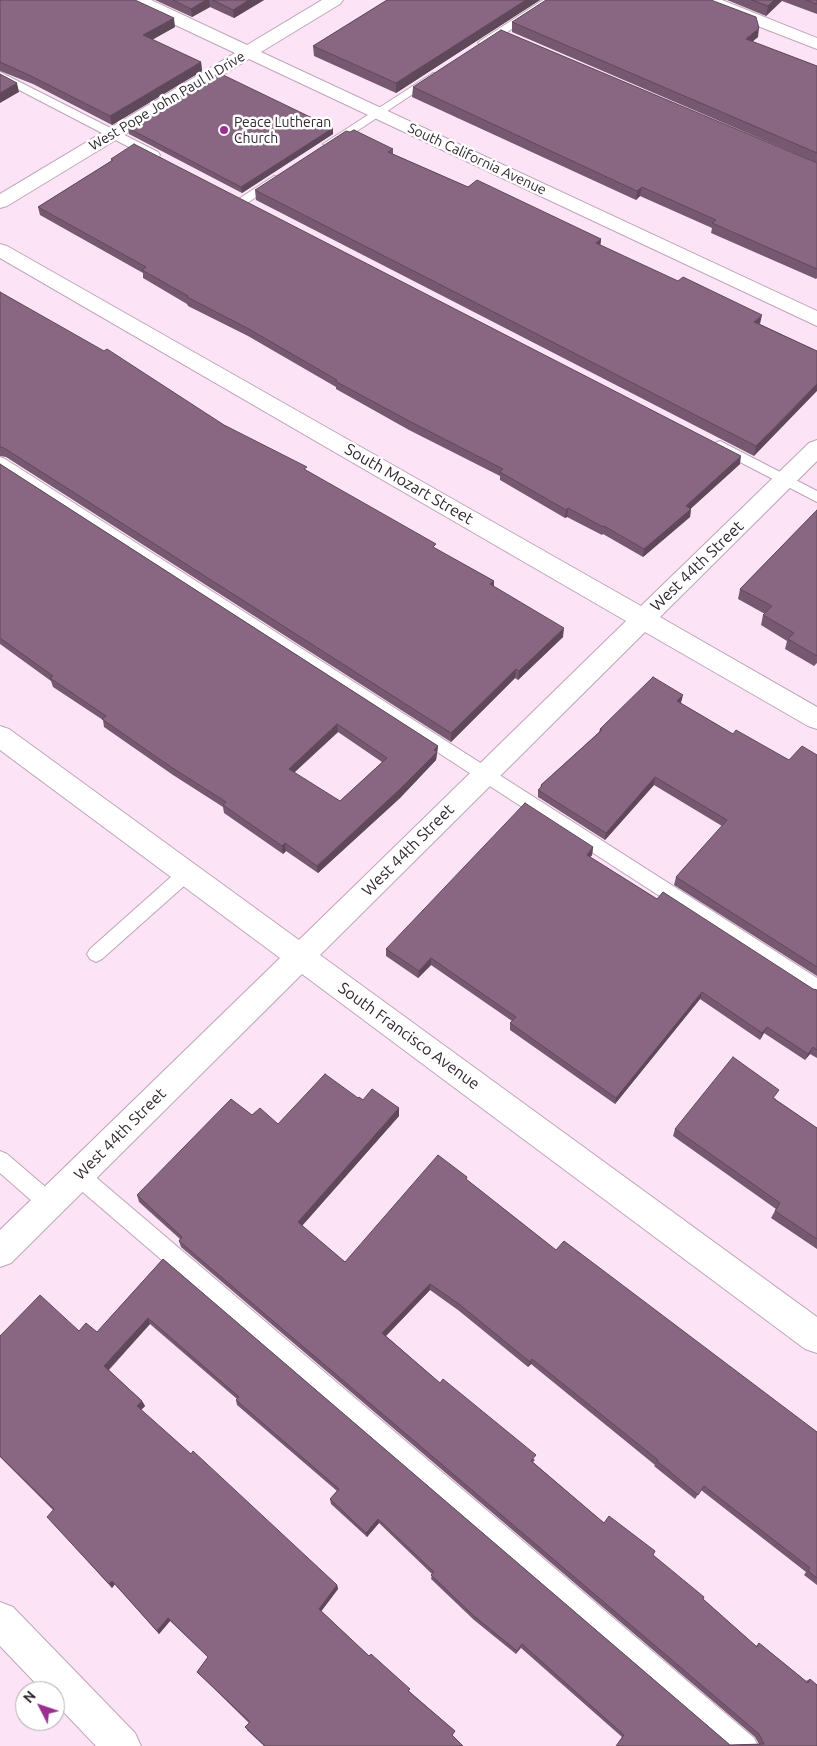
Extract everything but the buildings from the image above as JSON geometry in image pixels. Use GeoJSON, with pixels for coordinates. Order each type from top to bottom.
{"type":"FeatureCollection","features":[{"type":"Feature","properties":{"kind":"street","name":"South California Avenue"},"geometry":{"type":"LineString","coordinates":[[137,0],[817,318]]}},
{"type":"Feature","properties":{"kind":"street","name":"West Pope John Paul II Drive"},"geometry":{"type":"LineString","coordinates":[[0,202],[334,0]]}},
{"type":"Feature","properties":{"kind":"street"},"geometry":{"type":"LineString","coordinates":[[707,0],[817,44]]}},
{"type":"Feature","properties":{"kind":"street","name":"South Mozart Street"},"geometry":{"type":"LineString","coordinates":[[0,250],[817,719]]}},
{"type":"Feature","properties":{"kind":"street","name":"West 44th Street"},"geometry":{"type":"LineString","coordinates":[[0,1252],[817,448]]}},
{"type":"Feature","properties":{"kind":"street","name":"South Francisco Avenue"},"geometry":{"type":"LineString","coordinates":[[0,736],[817,1337]]}},
{"type":"Feature","properties":{"kind":"street"},"geometry":{"type":"LineString","coordinates":[[0,1620],[122,1746]]}},
{"type":"Feature","properties":{"kind":"lane"},"geometry":{"type":"LineString","coordinates":[[476,48],[504,35],[550,0]]}},
{"type":"Feature","properties":{"kind":"lane"},"geometry":{"type":"LineString","coordinates":[[322,149],[444,69]]}},
{"type":"Feature","properties":{"kind":"lane"},"geometry":{"type":"LineString","coordinates":[[0,75],[164,160]]}},
{"type":"Feature","properties":{"kind":"lane"},"geometry":{"type":"LineString","coordinates":[[260,209],[238,198],[282,174]]}},
{"type":"Feature","properties":{"kind":"lane"},"geometry":{"type":"LineString","coordinates":[[707,440],[817,497]]}},
{"type":"Feature","properties":{"kind":"lane"},"geometry":{"type":"LineString","coordinates":[[0,462],[817,988]]}},
{"type":"Feature","properties":{"kind":"lane"},"geometry":{"type":"LineString","coordinates":[[96,954],[186,873]]}},
{"type":"Feature","properties":{"kind":"lane"},"geometry":{"type":"LineString","coordinates":[[0,1160],[50,1203]]}},
{"type":"Feature","properties":{"kind":"lane"},"geometry":{"type":"LineString","coordinates":[[78,1175],[746,1746]]}},
{"type":"Feature","properties":{"kind":"place","name":"Peace Lutheran Church"},"geometry":{"type":"Point","coordinates":[224,130]}}]}
